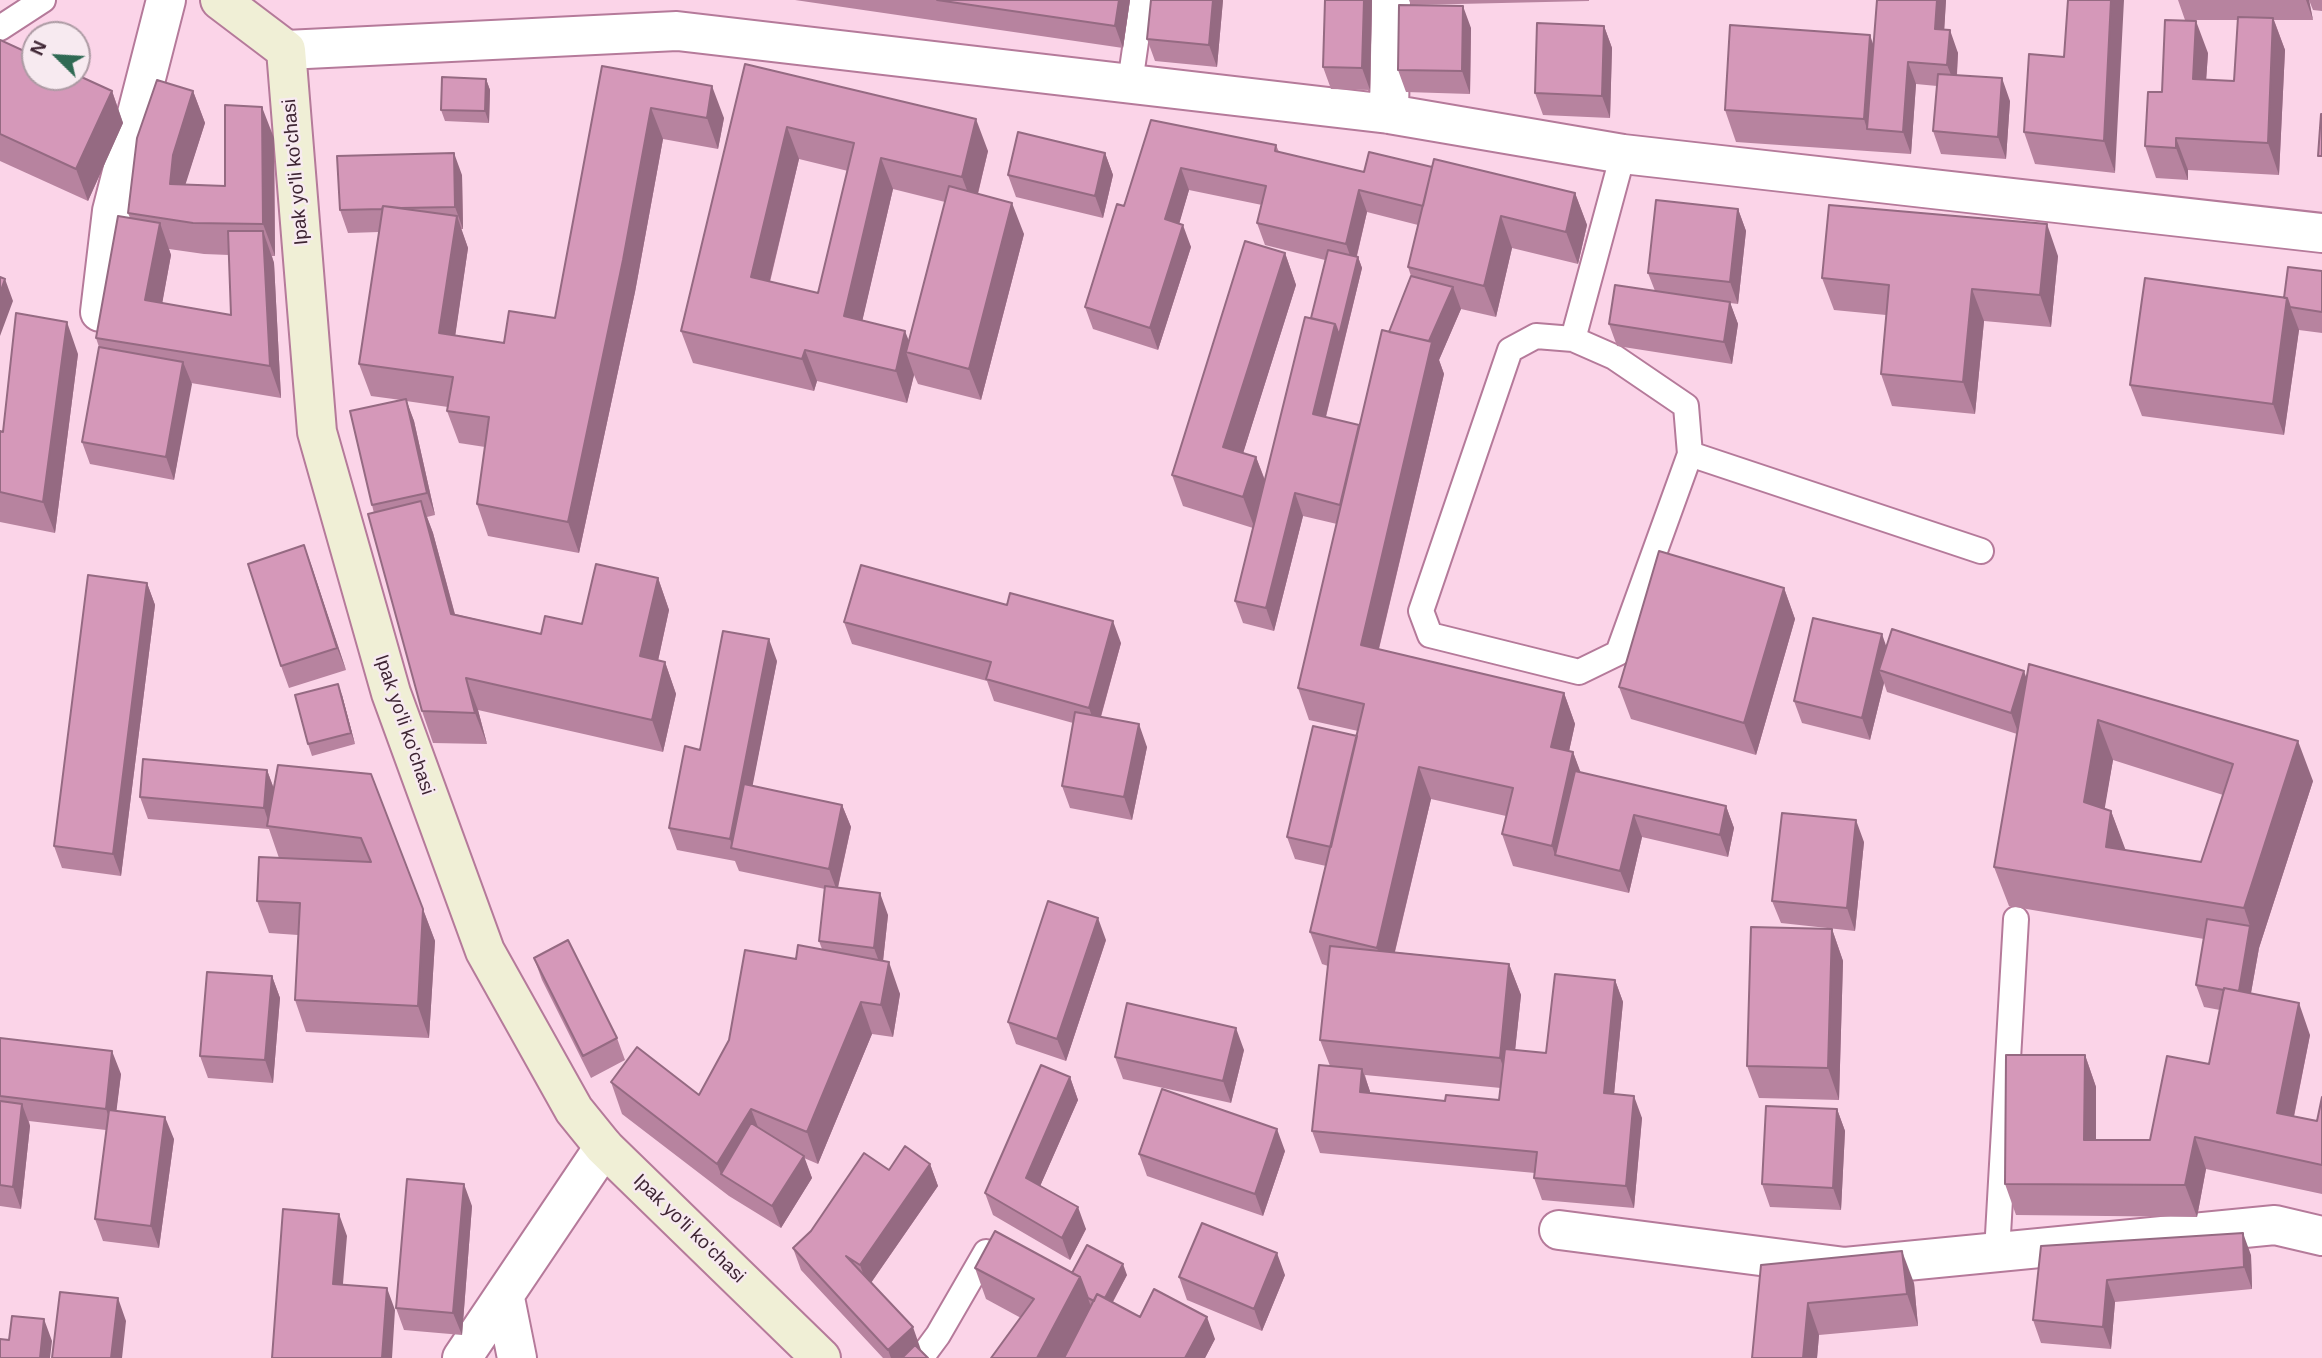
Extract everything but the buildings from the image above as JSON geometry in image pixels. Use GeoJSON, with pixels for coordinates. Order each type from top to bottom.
{"type":"FeatureCollection","features":[{"type":"Feature","properties":{"kind":"main road"},"geometry":{"type":"LineString","coordinates":[[219,0],[286,50]]}},
{"type":"Feature","properties":{"kind":"main road","name":"Ipak yo'li ko'chasi"},"geometry":{"type":"LineString","coordinates":[[286,50],[317,432],[390,693],[485,951],[574,1110],[604,1147],[821,1358]]}},
{"type":"Feature","properties":{"kind":"street"},"geometry":{"type":"LineString","coordinates":[[100,312],[112,211],[166,0]]}},
{"type":"Feature","properties":{"kind":"street"},"geometry":{"type":"LineString","coordinates":[[1389,114],[1391,0]]}},
{"type":"Feature","properties":{"kind":"street"},"geometry":{"type":"LineString","coordinates":[[286,50],[677,32],[1389,114],[1623,154],[2322,233]]}},
{"type":"Feature","properties":{"kind":"street"},"geometry":{"type":"LineString","coordinates":[[462,1358],[505,1298],[604,1147]]}},
{"type":"Feature","properties":{"kind":"street"},"geometry":{"type":"LineString","coordinates":[[1559,1230],[1845,1267],[2275,1225],[2322,1236]]}},
{"type":"Feature","properties":{"kind":"street"},"geometry":{"type":"LineString","coordinates":[[505,1298],[517,1358]]}},
{"type":"Feature","properties":{"kind":"lane"},"geometry":{"type":"LineString","coordinates":[[0,28],[43,0]]}},
{"type":"Feature","properties":{"kind":"lane"},"geometry":{"type":"LineString","coordinates":[[1130,83],[1142,0]]}},
{"type":"Feature","properties":{"kind":"lane"},"geometry":{"type":"LineString","coordinates":[[1573,339],[1623,154]]}},
{"type":"Feature","properties":{"kind":"lane"},"geometry":{"type":"LineString","coordinates":[[1536,336],[1573,339],[1614,358],[1686,406],[1690,454],[1618,653],[1579,671],[1430,635],[1421,611],[1510,350],[1536,336]]}},
{"type":"Feature","properties":{"kind":"lane"},"geometry":{"type":"LineString","coordinates":[[1690,454],[1982,551]]}},
{"type":"Feature","properties":{"kind":"lane"},"geometry":{"type":"LineString","coordinates":[[1997,1252],[2016,919]]}},
{"type":"Feature","properties":{"kind":"lane"},"geometry":{"type":"LineString","coordinates":[[921,1358],[938,1335],[986,1252]]}}]}
